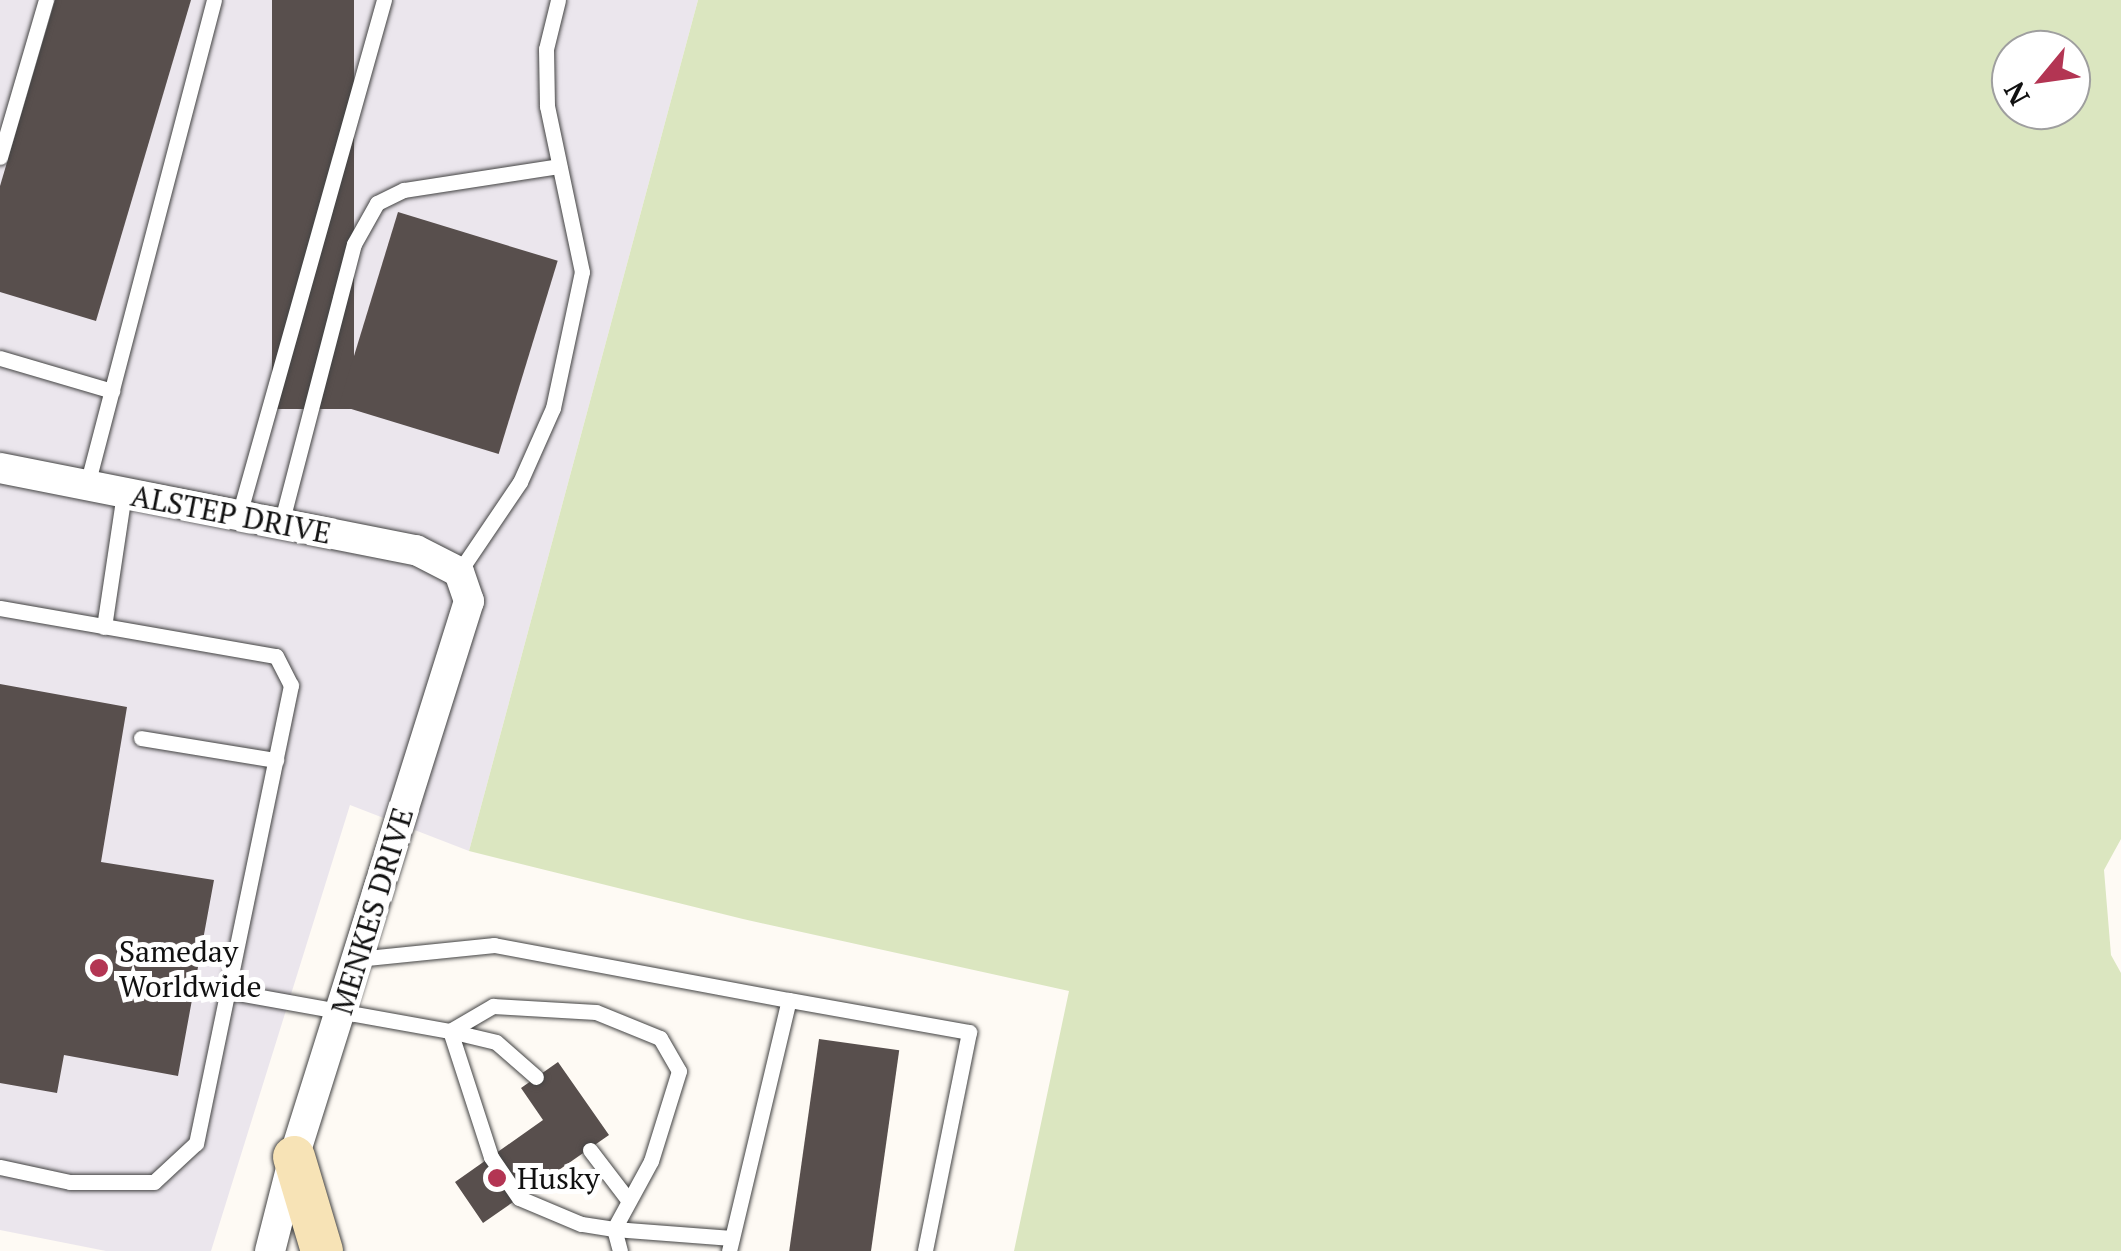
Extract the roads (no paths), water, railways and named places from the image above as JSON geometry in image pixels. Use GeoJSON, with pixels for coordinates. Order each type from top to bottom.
{"type":"FeatureCollection","features":[{"type":"Feature","properties":{"kind":"main road"},"geometry":{"type":"LineString","coordinates":[[294,1157],[322,1251]]}},
{"type":"Feature","properties":{"kind":"street","name":"ALSTEP DRIVE"},"geometry":{"type":"LineString","coordinates":[[0,468],[416,550],[459,572]]}},
{"type":"Feature","properties":{"kind":"street","name":"MENKES DRIVE"},"geometry":{"type":"LineString","coordinates":[[270,1251],[294,1157],[470,601],[459,572]]}},
{"type":"Feature","properties":{"kind":"lane"},"geometry":{"type":"LineString","coordinates":[[0,157],[46,0]]}},
{"type":"Feature","properties":{"kind":"lane"},"geometry":{"type":"LineString","coordinates":[[87,485],[214,0]]}},
{"type":"Feature","properties":{"kind":"lane"},"geometry":{"type":"LineString","coordinates":[[239,515],[384,0]]}},
{"type":"Feature","properties":{"kind":"lane"},"geometry":{"type":"LineString","coordinates":[[459,572],[520,482],[553,408],[582,272],[546,106],[546,49],[558,0]]}},
{"type":"Feature","properties":{"kind":"lane"},"geometry":{"type":"LineString","coordinates":[[281,524],[354,244],[377,203],[418,188],[559,166]]}},
{"type":"Feature","properties":{"kind":"lane"},"geometry":{"type":"LineString","coordinates":[[0,358],[112,391]]}},
{"type":"Feature","properties":{"kind":"lane"},"geometry":{"type":"LineString","coordinates":[[104,627],[124,493]]}},
{"type":"Feature","properties":{"kind":"lane"},"geometry":{"type":"LineString","coordinates":[[0,608],[276,656],[291,686],[196,1143],[154,1182],[70,1182],[0,1167]]}},
{"type":"Feature","properties":{"kind":"lane"},"geometry":{"type":"LineString","coordinates":[[140,738],[276,760]]}},
{"type":"Feature","properties":{"kind":"lane"},"geometry":{"type":"LineString","coordinates":[[357,959],[494,944],[969,1032],[925,1251]]}},
{"type":"Feature","properties":{"kind":"lane"},"geometry":{"type":"LineString","coordinates":[[228,991],[496,1042],[536,1077]]}},
{"type":"Feature","properties":{"kind":"lane"},"geometry":{"type":"LineString","coordinates":[[450,1031],[490,1157],[519,1198],[580,1224],[730,1244],[789,1000]]}},
{"type":"Feature","properties":{"kind":"lane"},"geometry":{"type":"LineString","coordinates":[[450,1031],[494,1006],[596,1012],[660,1038],[679,1071],[651,1161],[614,1229],[620,1251]]}},
{"type":"Feature","properties":{"kind":"lane"},"geometry":{"type":"LineString","coordinates":[[590,1150],[629,1201]]}},
{"type":"Feature","properties":{"kind":"place","name":"Sameday Worldwide"},"geometry":{"type":"Point","coordinates":[99,968]}},
{"type":"Feature","properties":{"kind":"place","name":"Husky"},"geometry":{"type":"Point","coordinates":[497,1178]}}]}
